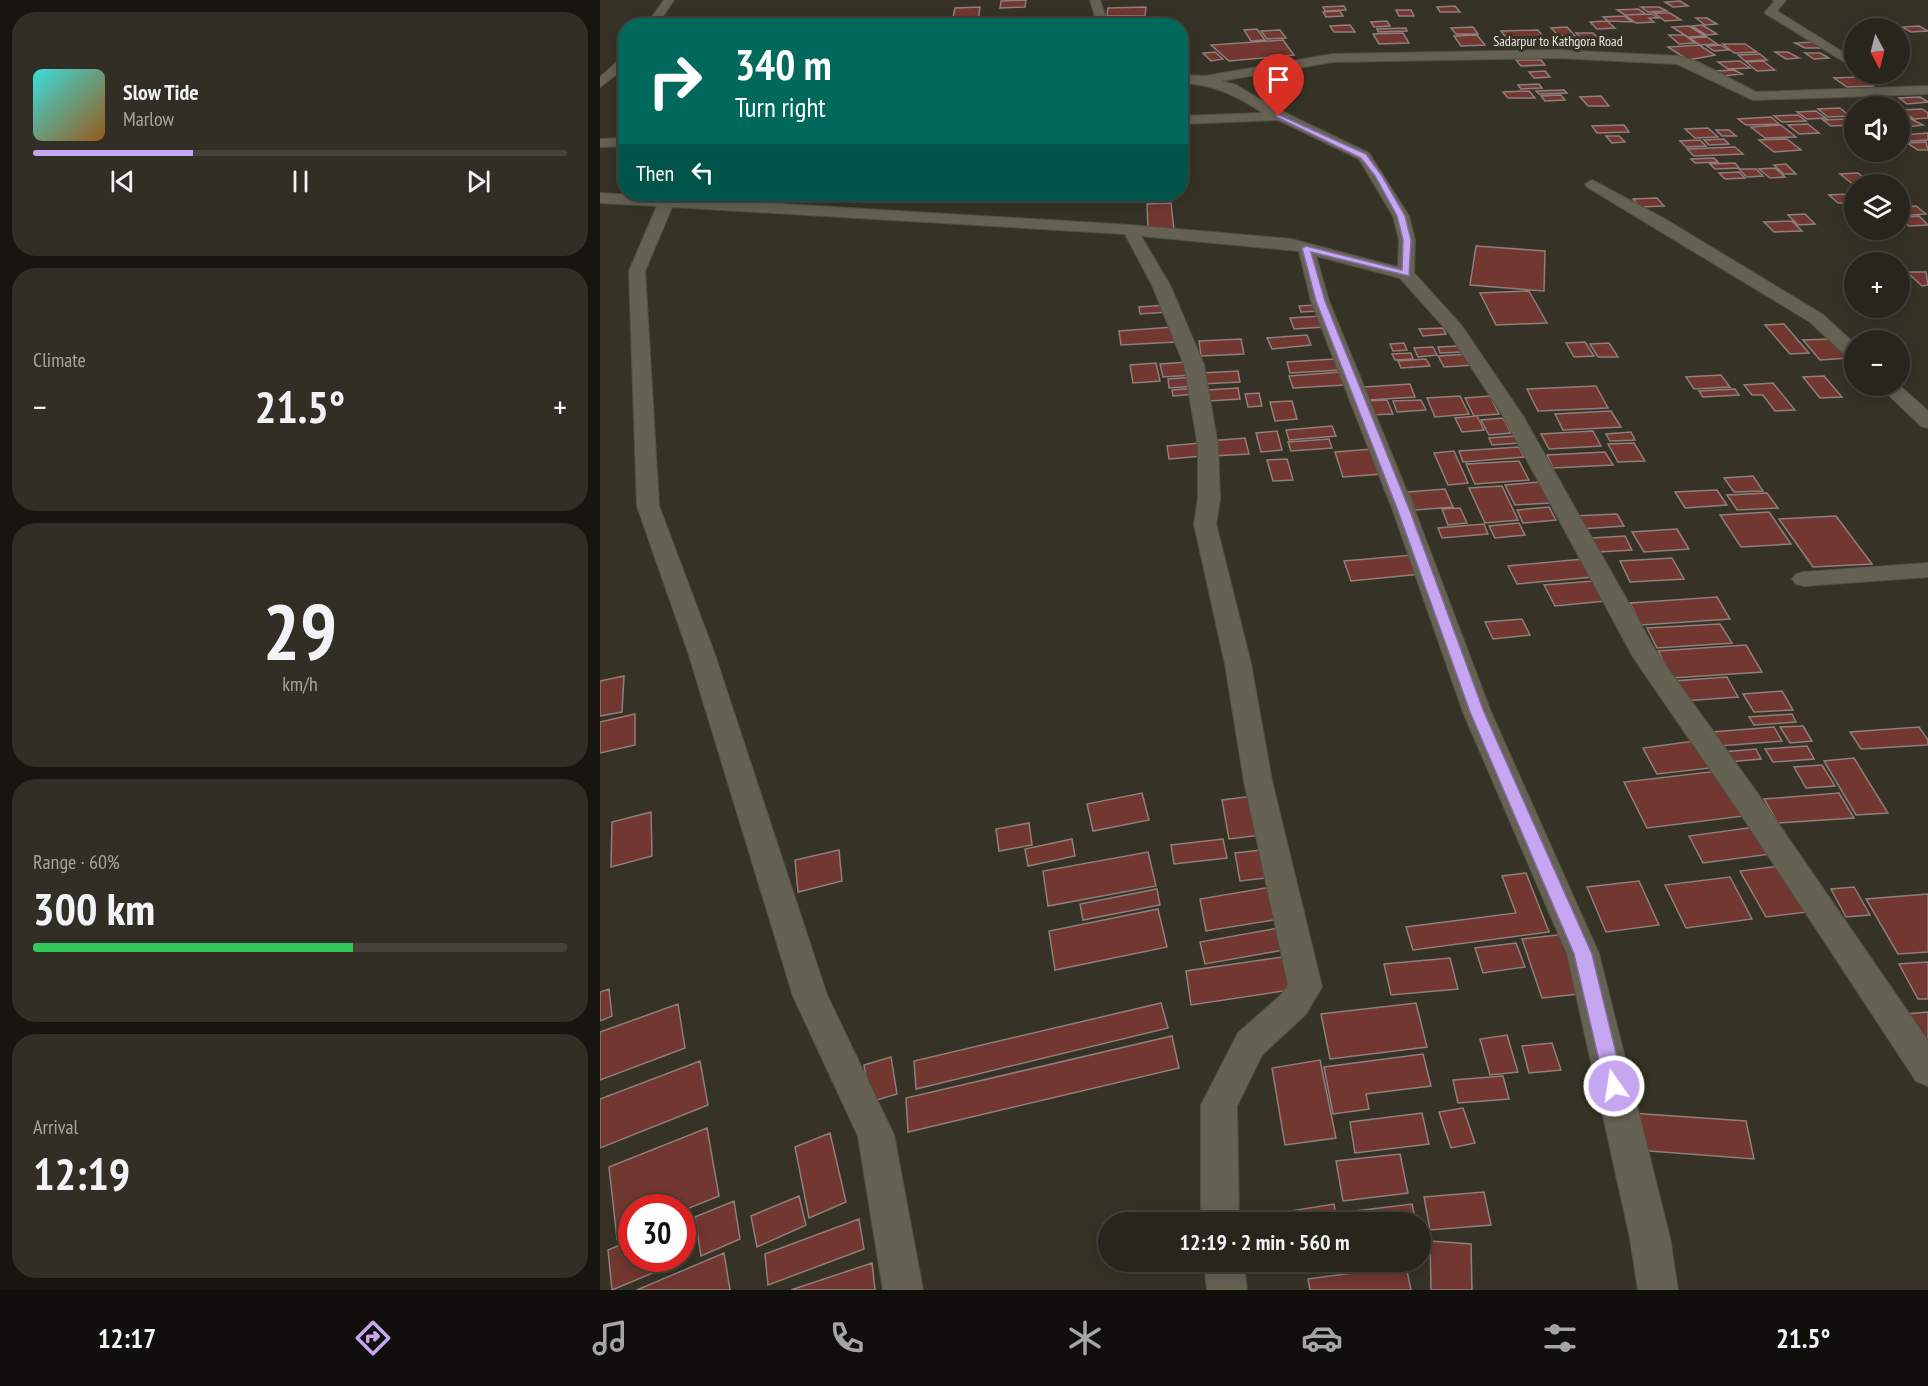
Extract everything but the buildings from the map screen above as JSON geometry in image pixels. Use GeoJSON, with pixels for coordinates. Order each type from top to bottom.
{"type":"FeatureCollection","features":[{"type":"Feature","properties":{"kind":"street"},"geometry":{"type":"LineString","coordinates":[[656,18],[669,0]]}},
{"type":"Feature","properties":{"kind":"street"},"geometry":{"type":"LineString","coordinates":[[1095,0],[1101,18]]}},
{"type":"Feature","properties":{"kind":"street"},"geometry":{"type":"LineString","coordinates":[[1778,0],[1781,1],[1770,12],[1844,58]]}},
{"type":"Feature","properties":{"kind":"street","name":"Sadarpur to Kathgora Road"},"geometry":{"type":"LineString","coordinates":[[1188,79],[1205,80],[1333,58],[1558,54],[1678,60],[1694,65],[1753,96],[1928,90]]}},
{"type":"Feature","properties":{"kind":"street"},"geometry":{"type":"LineString","coordinates":[[600,61],[618,62]]}},
{"type":"Feature","properties":{"kind":"street"},"geometry":{"type":"LineString","coordinates":[[600,83],[618,67]]}},
{"type":"Feature","properties":{"kind":"street"},"geometry":{"type":"LineString","coordinates":[[1205,80],[1232,88],[1279,116],[1364,156],[1401,216],[1407,240],[1406,274]]}},
{"type":"Feature","properties":{"kind":"street"},"geometry":{"type":"LineString","coordinates":[[1886,84],[1896,90]]}},
{"type":"Feature","properties":{"kind":"street"},"geometry":{"type":"LineString","coordinates":[[1188,120],[1279,116]]}},
{"type":"Feature","properties":{"kind":"street"},"geometry":{"type":"LineString","coordinates":[[600,143],[618,142]]}},
{"type":"Feature","properties":{"kind":"street"},"geometry":{"type":"LineString","coordinates":[[1592,184],[1678,233],[1816,318],[1844,344]]}},
{"type":"Feature","properties":{"kind":"street"},"geometry":{"type":"LineString","coordinates":[[600,198],[618,199]]}},
{"type":"Feature","properties":{"kind":"street"},"geometry":{"type":"LineString","coordinates":[[650,201],[1130,230],[1291,244],[1406,274],[1456,330],[1513,416],[1646,657],[1748,802],[1928,1070]]}},
{"type":"Feature","properties":{"kind":"street"},"geometry":{"type":"LineString","coordinates":[[666,202],[637,271],[648,506],[701,652],[810,996],[876,1135],[903,1290]]}},
{"type":"Feature","properties":{"kind":"street"},"geometry":{"type":"LineString","coordinates":[[1130,230],[1177,319],[1196,374],[1208,446],[1209,499],[1204,524],[1238,664],[1258,781],[1305,987],[1294,1004],[1250,1044],[1220,1105],[1221,1212]]}},
{"type":"Feature","properties":{"kind":"street"},"geometry":{"type":"LineString","coordinates":[[1306,248],[1320,301],[1404,511],[1477,712],[1583,954],[1650,1238],[1658,1290]]}},
{"type":"Feature","properties":{"kind":"street"},"geometry":{"type":"LineString","coordinates":[[1900,396],[1928,422]]}},
{"type":"Feature","properties":{"kind":"street"},"geometry":{"type":"LineString","coordinates":[[1804,579],[1928,570]]}},
{"type":"Feature","properties":{"kind":"street"},"geometry":{"type":"LineString","coordinates":[[1225,1272],[1227,1290]]}},
{"type":"Feature","properties":{"kind":"route"},"geometry":{"type":"LineString","coordinates":[[1279,116],[1364,156],[1401,216],[1407,240],[1406,274],[1306,248],[1320,301],[1354,390],[1379,445],[1477,712],[1583,954],[1614,1086]]}}]}
